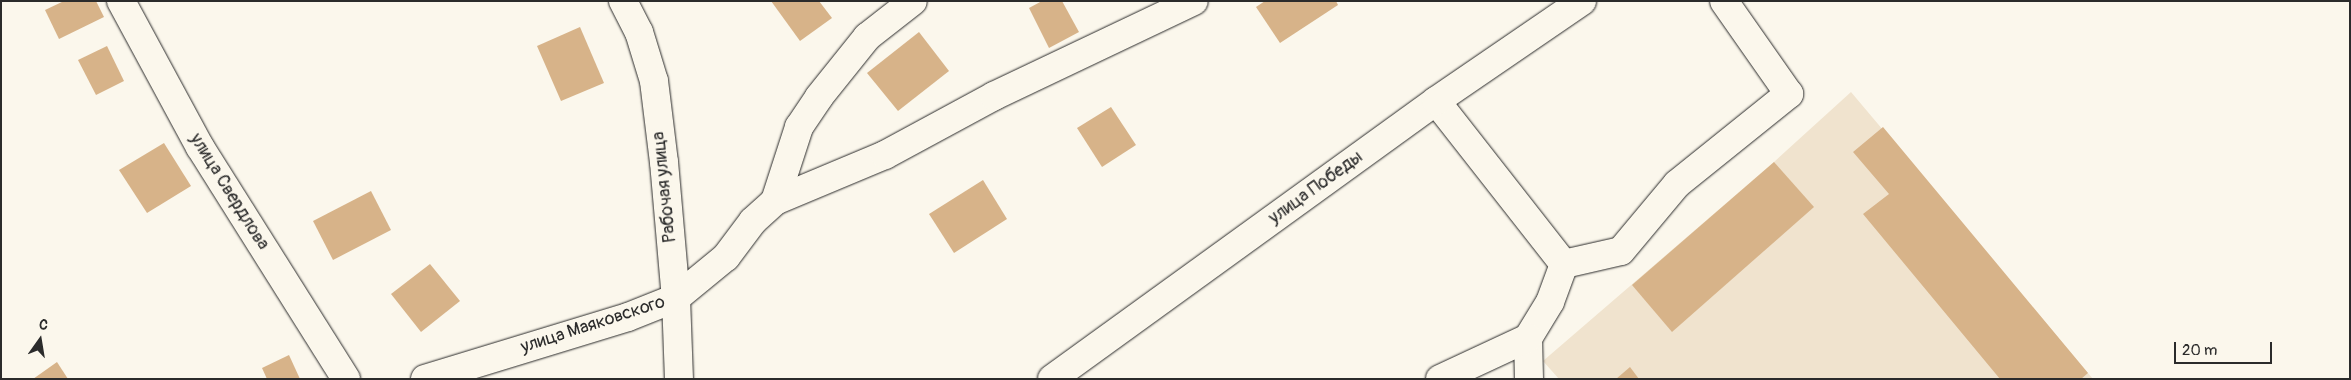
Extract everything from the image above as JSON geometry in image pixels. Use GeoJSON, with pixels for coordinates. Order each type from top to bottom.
{"type":"FeatureCollection","features":[{"type":"Feature","properties":{"kind":"street","name":"улица Свердлова"},"geometry":{"type":"LineString","coordinates":[[121,1],[200,147],[346,379]]}},
{"type":"Feature","properties":{"kind":"street","name":"Рабочая улица"},"geometry":{"type":"LineString","coordinates":[[623,1],[639,32],[654,80],[664,162],[676,298],[679,379]]}},
{"type":"Feature","properties":{"kind":"street","name":"улица Маяковского"},"geometry":{"type":"LineString","coordinates":[[425,379],[628,317],[676,298],[726,257],[753,221],[775,201],[799,127],[819,97],[867,37],[913,1]]}},
{"type":"Feature","properties":{"kind":"street"},"geometry":{"type":"LineString","coordinates":[[775,201],[885,155],[994,96],[1194,1]]}},
{"type":"Feature","properties":{"kind":"street","name":"улица Победы"},"geometry":{"type":"LineString","coordinates":[[1052,379],[1436,101],[1582,1]]}},
{"type":"Feature","properties":{"kind":"street"},"geometry":{"type":"LineString","coordinates":[[1564,264],[1621,250],[1677,184],[1789,94],[1724,1]]}},
{"type":"Feature","properties":{"kind":"street"},"geometry":{"type":"LineString","coordinates":[[1436,101],[1564,264]]}},
{"type":"Feature","properties":{"kind":"street"},"geometry":{"type":"LineString","coordinates":[[1529,379],[1528,338],[1550,302],[1564,264]]}},
{"type":"Feature","properties":{"kind":"street"},"geometry":{"type":"LineString","coordinates":[[1440,379],[1528,338]]}},
{"type":"Feature","properties":{"kind":"shaded area"},"geometry":{"type":"Polygon","coordinates":[[[1851,92],[2093,379],[1559,379],[1543,361],[1774,162],[1851,92]]]}},
{"type":"Feature","properties":{"kind":"building"},"geometry":{"type":"Polygon","coordinates":[[[64,1],[96,1],[104,17],[59,39],[45,10],[64,1]]]}},
{"type":"Feature","properties":{"kind":"building"},"geometry":{"type":"Polygon","coordinates":[[[771,1],[819,1],[832,18],[800,41],[771,1]]]}},
{"type":"Feature","properties":{"kind":"building"},"geometry":{"type":"Polygon","coordinates":[[[1042,1],[1062,1],[1079,32],[1049,48],[1029,8],[1042,1]]]}},
{"type":"Feature","properties":{"kind":"building"},"geometry":{"type":"Polygon","coordinates":[[[1265,1],[1336,1],[1338,5],[1280,43],[1256,7],[1265,1]]]}},
{"type":"Feature","properties":{"kind":"building"},"geometry":{"type":"Polygon","coordinates":[[[580,27],[604,83],[561,101],[537,46],[580,27]]]}},
{"type":"Feature","properties":{"kind":"building"},"geometry":{"type":"Polygon","coordinates":[[[919,32],[949,71],[898,111],[867,73],[919,32]]]}},
{"type":"Feature","properties":{"kind":"building"},"geometry":{"type":"Polygon","coordinates":[[[107,46],[124,81],[96,95],[78,60],[107,46]]]}},
{"type":"Feature","properties":{"kind":"building"},"geometry":{"type":"Polygon","coordinates":[[[1111,107],[1136,145],[1102,167],[1077,128],[1111,107]]]}},
{"type":"Feature","properties":{"kind":"building"},"geometry":{"type":"Polygon","coordinates":[[[1883,127],[2088,373],[2081,379],[2000,379],[1863,214],[1889,194],[1853,152],[1883,127]]]}},
{"type":"Feature","properties":{"kind":"building"},"geometry":{"type":"Polygon","coordinates":[[[164,143],[191,186],[147,213],[119,170],[164,143]]]}},
{"type":"Feature","properties":{"kind":"building"},"geometry":{"type":"Polygon","coordinates":[[[1774,162],[1814,207],[1672,332],[1632,285],[1774,162]]]}},
{"type":"Feature","properties":{"kind":"building"},"geometry":{"type":"Polygon","coordinates":[[[983,180],[1007,219],[954,253],[929,214],[983,180]]]}},
{"type":"Feature","properties":{"kind":"building"},"geometry":{"type":"Polygon","coordinates":[[[371,191],[391,230],[333,260],[313,221],[371,191]]]}},
{"type":"Feature","properties":{"kind":"building"},"geometry":{"type":"Polygon","coordinates":[[[430,264],[460,301],[421,332],[391,294],[430,264]]]}},
{"type":"Feature","properties":{"kind":"building"},"geometry":{"type":"Polygon","coordinates":[[[289,355],[300,379],[267,379],[262,368],[289,355]]]}},
{"type":"Feature","properties":{"kind":"building"},"geometry":{"type":"Polygon","coordinates":[[[57,362],[68,379],[33,379],[57,362]]]}},
{"type":"Feature","properties":{"kind":"building"},"geometry":{"type":"Polygon","coordinates":[[[1630,367],[1639,379],[1616,379],[1630,367]]]}}]}
